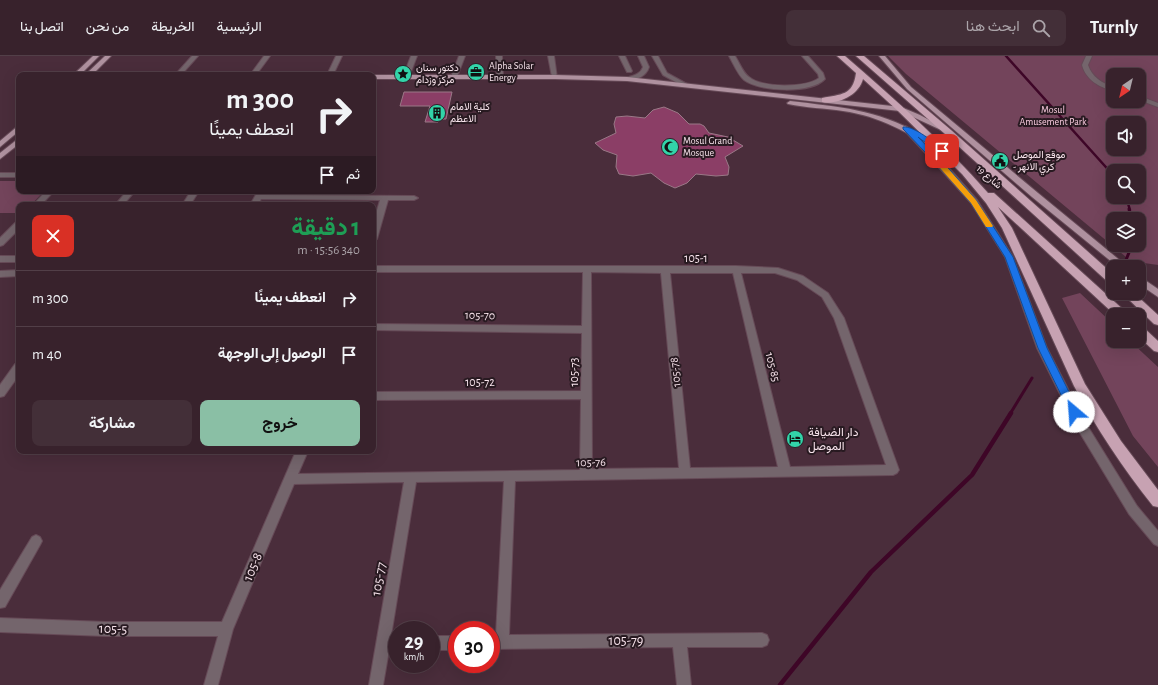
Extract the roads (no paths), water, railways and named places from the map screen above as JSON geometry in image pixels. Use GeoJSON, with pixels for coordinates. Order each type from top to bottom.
{"type":"FeatureCollection","features":[{"type":"Feature","properties":{"kind":"highway","name":"شارع 19"},"geometry":{"type":"LineString","coordinates":[[841,56],[900,109],[942,151],[1018,218],[1114,308]]}},
{"type":"Feature","properties":{"kind":"highway","name":"شارع 19"},"geometry":{"type":"LineString","coordinates":[[860,56],[948,132],[1106,274]]}},
{"type":"Feature","properties":{"kind":"highway"},"geometry":{"type":"LineString","coordinates":[[825,100],[842,97],[854,91],[859,82],[859,73]]}},
{"type":"Feature","properties":{"kind":"highway"},"geometry":{"type":"LineString","coordinates":[[963,170],[990,201],[1007,228],[1080,386],[1111,439],[1134,473],[1158,501]]}},
{"type":"Feature","properties":{"kind":"highway"},"geometry":{"type":"LineString","coordinates":[[1006,184],[1021,182]]}},
{"type":"Feature","properties":{"kind":"highway"},"geometry":{"type":"LineString","coordinates":[[1083,253],[1106,271]]}},
{"type":"Feature","properties":{"kind":"highway"},"geometry":{"type":"LineString","coordinates":[[1135,300],[1158,321]]}},
{"type":"Feature","properties":{"kind":"highway"},"geometry":{"type":"LineString","coordinates":[[1144,300],[1158,311]]}},
{"type":"Feature","properties":{"kind":"highway"},"geometry":{"type":"LineString","coordinates":[[1146,337],[1158,348]]}},
{"type":"Feature","properties":{"kind":"main road"},"geometry":{"type":"LineString","coordinates":[[79,72],[96,56]]}},
{"type":"Feature","properties":{"kind":"main road"},"geometry":{"type":"LineString","coordinates":[[91,72],[108,56]]}},
{"type":"Feature","properties":{"kind":"main road"},"geometry":{"type":"LineString","coordinates":[[882,56],[909,88],[1116,260]]}},
{"type":"Feature","properties":{"kind":"main road"},"geometry":{"type":"LineString","coordinates":[[96,67],[97,72]]}},
{"type":"Feature","properties":{"kind":"main road"},"geometry":{"type":"LineString","coordinates":[[376,78],[555,77],[627,79],[900,109],[918,116],[948,132]]}},
{"type":"Feature","properties":{"kind":"main road"},"geometry":{"type":"LineString","coordinates":[[376,83],[558,83],[612,85],[858,111],[906,128],[942,151]]}},
{"type":"Feature","properties":{"kind":"main road"},"geometry":{"type":"LineString","coordinates":[[858,111],[860,104]]}},
{"type":"Feature","properties":{"kind":"main road"},"geometry":{"type":"LineString","coordinates":[[0,145],[16,130]]}},
{"type":"Feature","properties":{"kind":"main road"},"geometry":{"type":"LineString","coordinates":[[0,157],[16,143]]}},
{"type":"Feature","properties":{"kind":"main road"},"geometry":{"type":"LineString","coordinates":[[1146,285],[1158,294]]}},
{"type":"Feature","properties":{"kind":"street"},"geometry":{"type":"LineString","coordinates":[[181,72],[195,56]]}},
{"type":"Feature","properties":{"kind":"street"},"geometry":{"type":"LineString","coordinates":[[255,72],[267,56]]}},
{"type":"Feature","properties":{"kind":"street"},"geometry":{"type":"LineString","coordinates":[[331,72],[339,56]]}},
{"type":"Feature","properties":{"kind":"street"},"geometry":{"type":"LineString","coordinates":[[406,77],[414,56]]}},
{"type":"Feature","properties":{"kind":"street"},"geometry":{"type":"LineString","coordinates":[[454,77],[462,56]]}},
{"type":"Feature","properties":{"kind":"street"},"geometry":{"type":"LineString","coordinates":[[499,56],[500,77]]}},
{"type":"Feature","properties":{"kind":"street"},"geometry":{"type":"LineString","coordinates":[[551,56],[555,77]]}},
{"type":"Feature","properties":{"kind":"street"},"geometry":{"type":"LineString","coordinates":[[622,56],[629,71]]}},
{"type":"Feature","properties":{"kind":"street"},"geometry":{"type":"LineString","coordinates":[[627,79],[638,76],[645,71],[646,67],[641,56]]}},
{"type":"Feature","properties":{"kind":"street"},"geometry":{"type":"LineString","coordinates":[[655,56],[665,74],[685,85]]}},
{"type":"Feature","properties":{"kind":"street"},"geometry":{"type":"LineString","coordinates":[[732,56],[745,78],[756,84],[779,87],[802,87],[815,84],[822,79],[821,74],[805,56]]}},
{"type":"Feature","properties":{"kind":"street"},"geometry":{"type":"LineString","coordinates":[[1089,56],[1085,65],[1087,71],[1097,81],[1106,86]]}},
{"type":"Feature","properties":{"kind":"street"},"geometry":{"type":"LineString","coordinates":[[1146,101],[1158,105]]}},
{"type":"Feature","properties":{"kind":"street"},"geometry":{"type":"LineString","coordinates":[[906,128],[974,202],[1009,257],[1042,348],[1080,425],[1134,510],[1158,540]]}},
{"type":"Feature","properties":{"kind":"street"},"geometry":{"type":"LineString","coordinates":[[0,175],[16,176]]}},
{"type":"Feature","properties":{"kind":"street"},"geometry":{"type":"LineString","coordinates":[[40,202],[47,194]]}},
{"type":"Feature","properties":{"kind":"street"},"geometry":{"type":"LineString","coordinates":[[122,202],[128,194]]}},
{"type":"Feature","properties":{"kind":"street"},"geometry":{"type":"LineString","coordinates":[[260,194],[324,201],[414,198]]}},
{"type":"Feature","properties":{"kind":"street"},"geometry":{"type":"LineString","coordinates":[[376,228],[384,199]]}},
{"type":"Feature","properties":{"kind":"street"},"geometry":{"type":"LineString","coordinates":[[0,243],[16,227]]}},
{"type":"Feature","properties":{"kind":"street"},"geometry":{"type":"LineString","coordinates":[[0,259],[16,259]]}},
{"type":"Feature","properties":{"kind":"street","name":"105-1"},"geometry":{"type":"LineString","coordinates":[[376,269],[775,270],[800,278],[825,294],[839,318],[893,470]]}},
{"type":"Feature","properties":{"kind":"street","name":"105-73"},"geometry":{"type":"LineString","coordinates":[[586,475],[587,269]]}},
{"type":"Feature","properties":{"kind":"street","name":"105-78"},"geometry":{"type":"LineString","coordinates":[[665,270],[685,473]]}},
{"type":"Feature","properties":{"kind":"street","name":"105-85"},"geometry":{"type":"LineString","coordinates":[[736,270],[785,472]]}},
{"type":"Feature","properties":{"kind":"street"},"geometry":{"type":"LineString","coordinates":[[0,274],[16,274]]}},
{"type":"Feature","properties":{"kind":"street","name":"105-70"},"geometry":{"type":"LineString","coordinates":[[376,327],[587,330]]}},
{"type":"Feature","properties":{"kind":"street"},"geometry":{"type":"LineString","coordinates":[[0,393],[16,371]]}},
{"type":"Feature","properties":{"kind":"street","name":"105-72"},"geometry":{"type":"LineString","coordinates":[[376,396],[586,395]]}},
{"type":"Feature","properties":{"kind":"street","name":"105-8"},"geometry":{"type":"LineString","coordinates":[[211,685],[226,629],[301,454]]}},
{"type":"Feature","properties":{"kind":"street","name":"105-76"},"geometry":{"type":"LineString","coordinates":[[290,479],[893,470]]}},
{"type":"Feature","properties":{"kind":"street"},"geometry":{"type":"LineString","coordinates":[[498,621],[510,476]]}},
{"type":"Feature","properties":{"kind":"street","name":"105-77"},"geometry":{"type":"LineString","coordinates":[[393,621],[411,477]]}},
{"type":"Feature","properties":{"kind":"street"},"geometry":{"type":"LineString","coordinates":[[0,602],[36,541]]}},
{"type":"Feature","properties":{"kind":"street","name":"105-5"},"geometry":{"type":"LineString","coordinates":[[0,625],[106,629],[226,629]]}},
{"type":"Feature","properties":{"kind":"street","name":"105-79"},"geometry":{"type":"LineString","coordinates":[[500,642],[762,640]]}},
{"type":"Feature","properties":{"kind":"street"},"geometry":{"type":"LineString","coordinates":[[679,641],[684,685]]}},
{"type":"Feature","properties":{"kind":"street","name":"105-77"},"geometry":{"type":"LineString","coordinates":[[376,685],[388,649]]}},
{"type":"Feature","properties":{"kind":"waterway"},"geometry":{"type":"LineString","coordinates":[[1006,56],[1106,167]]}},
{"type":"Feature","properties":{"kind":"waterway"},"geometry":{"type":"LineString","coordinates":[[1128,204],[1130,210]]}},
{"type":"Feature","properties":{"kind":"waterway"},"geometry":{"type":"LineString","coordinates":[[1126,260],[1129,252]]}},
{"type":"Feature","properties":{"kind":"waterway"},"geometry":{"type":"LineString","coordinates":[[1010,414],[1032,378]]}},
{"type":"Feature","properties":{"kind":"waterway"},"geometry":{"type":"LineString","coordinates":[[780,685],[871,572],[972,475],[1011,413]]}},
{"type":"Feature","properties":{"kind":"place","name":"Alpha Solar Energy"},"geometry":{"type":"Point","coordinates":[476,72]}},
{"type":"Feature","properties":{"kind":"place","name":"دكتور سنان مركز وزدام"},"geometry":{"type":"Point","coordinates":[403,74]}},
{"type":"Feature","properties":{"kind":"place","name":"كلية الامام الاعظم"},"geometry":{"type":"Point","coordinates":[437,113]}},
{"type":"Feature","properties":{"kind":"place","name":"Mosul Grand Mosque"},"geometry":{"type":"Point","coordinates":[670,147]}},
{"type":"Feature","properties":{"kind":"place","name":"موقع الموصل - كري الانهر"},"geometry":{"type":"Point","coordinates":[1000,161]}},
{"type":"Feature","properties":{"kind":"place","name":"دار الضيافة الموصل"},"geometry":{"type":"Point","coordinates":[795,439]}},
{"type":"Feature","properties":{"kind":"park label","name":"Mosul Amusement Park"},"geometry":{"type":"Point","coordinates":[1053,116]}}]}
